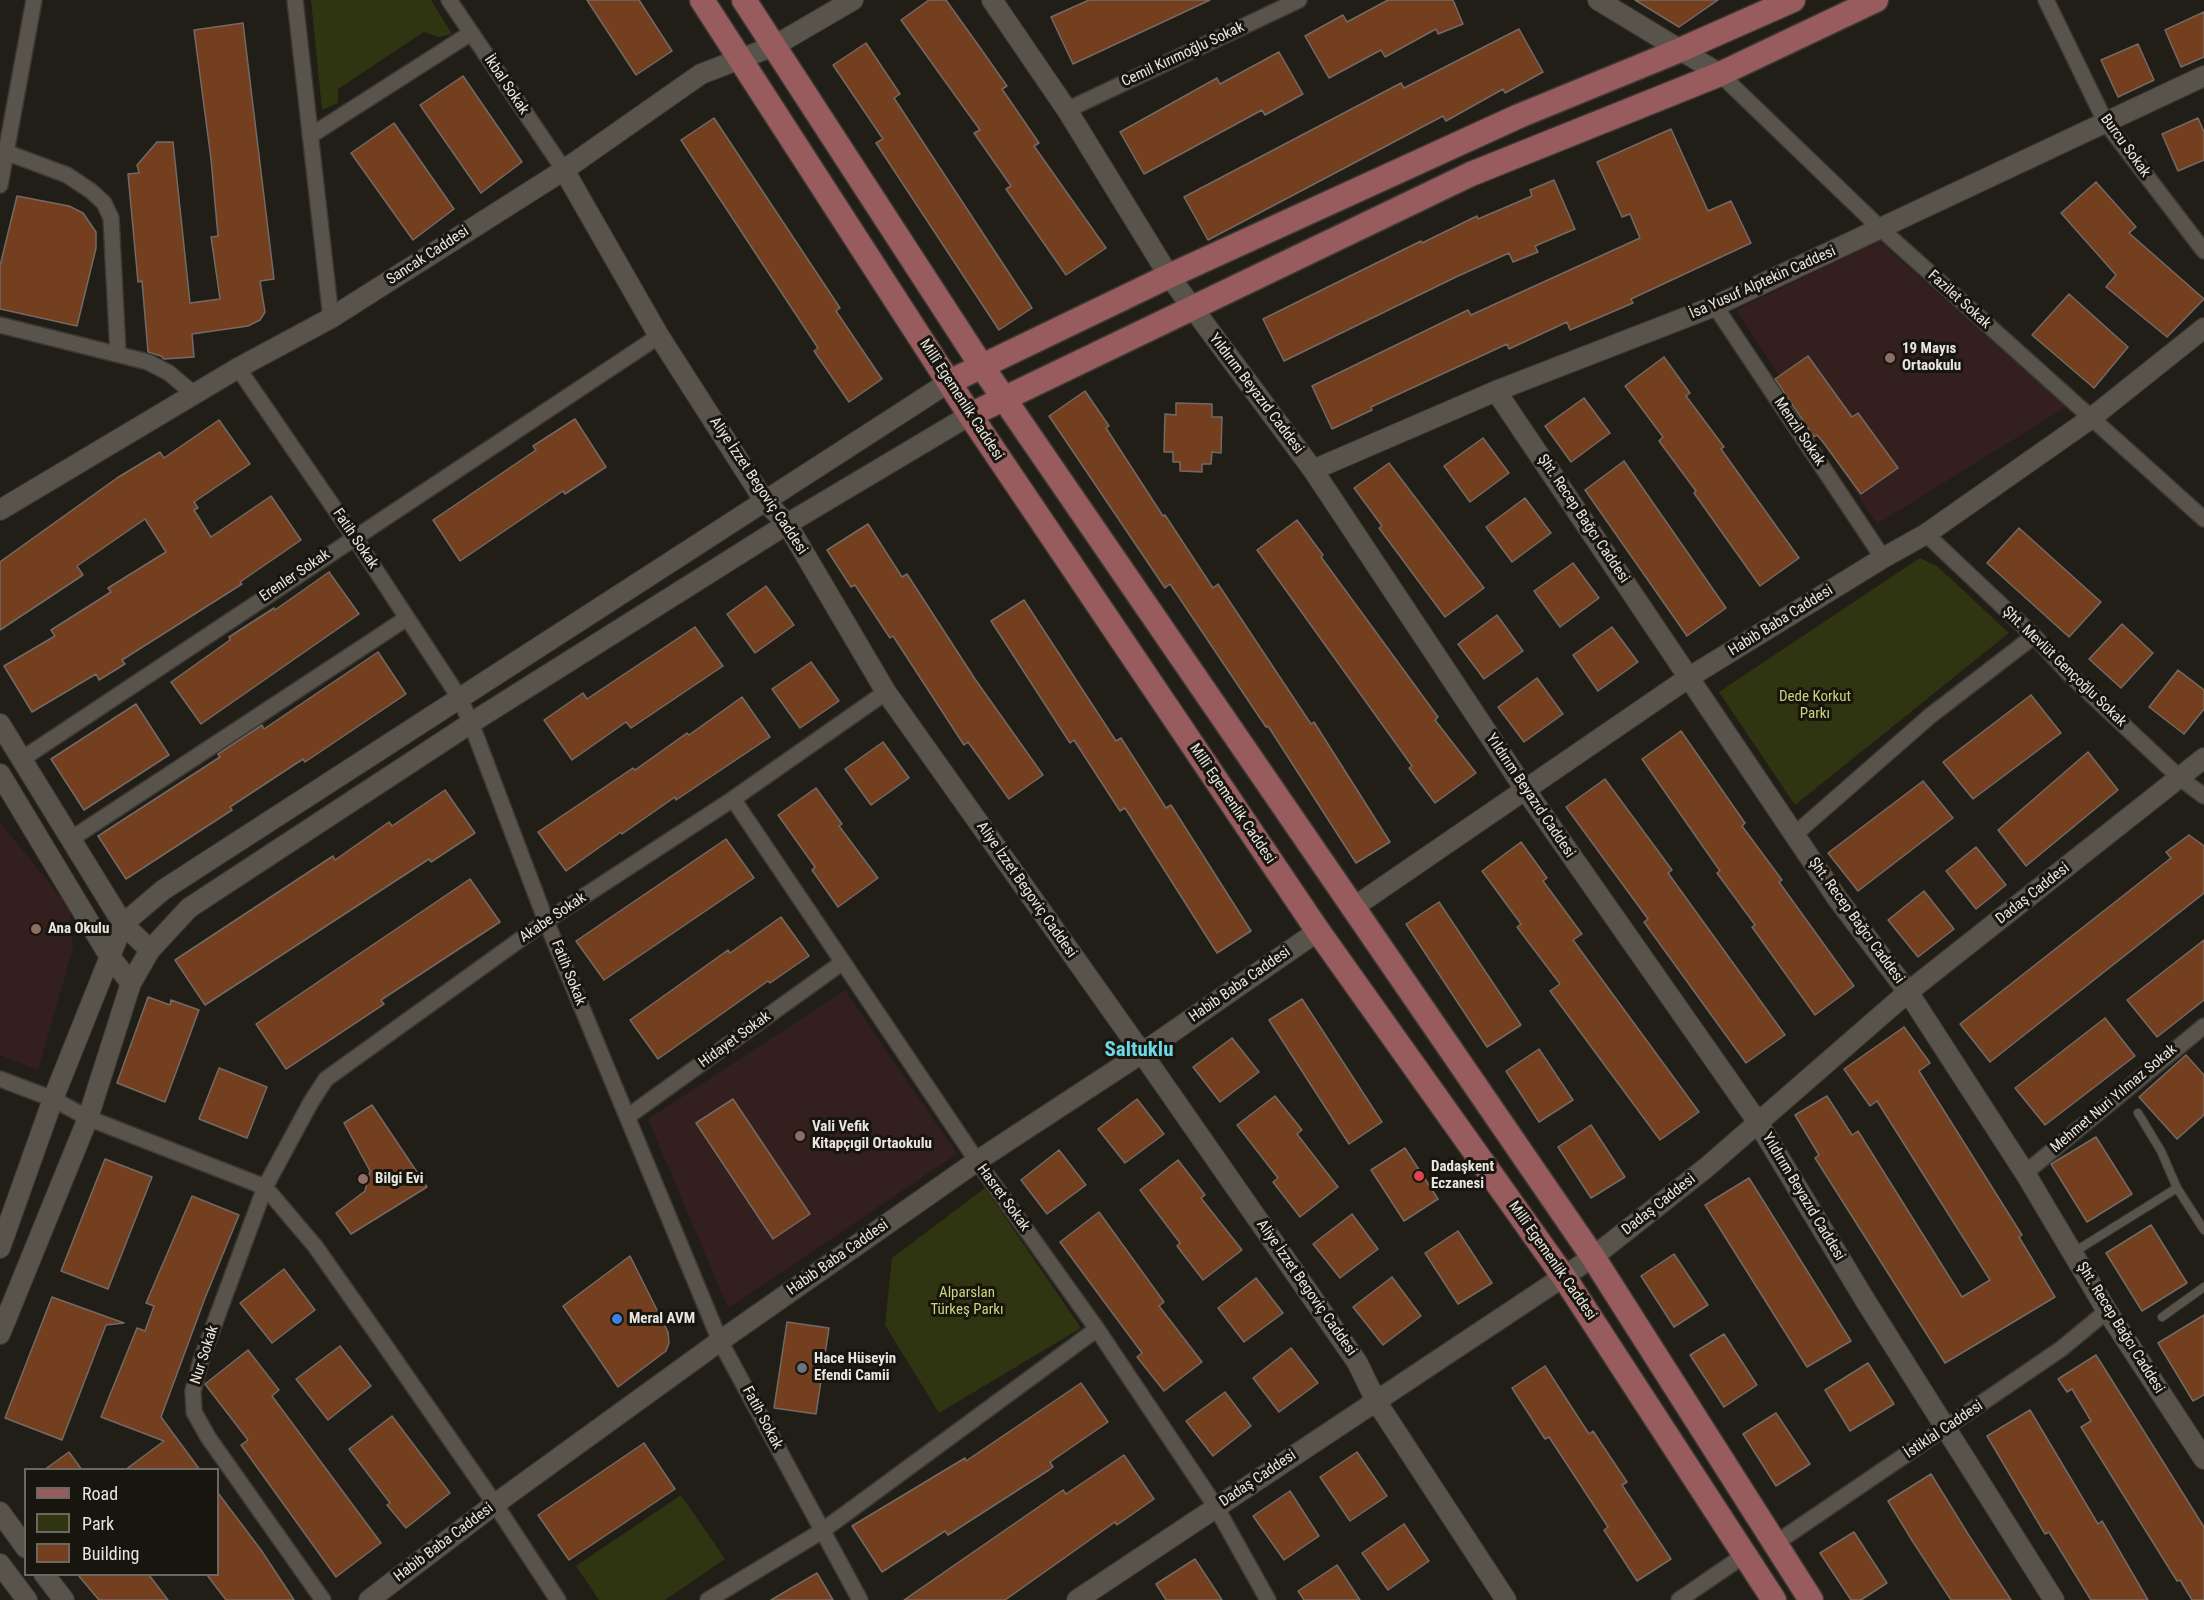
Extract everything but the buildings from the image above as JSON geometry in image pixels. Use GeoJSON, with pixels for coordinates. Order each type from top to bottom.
{"type":"FeatureCollection","features":[{"type":"Feature","properties":{"kind":"main road","name":"Millî Egemenlik Caddesi"},"geometry":{"type":"LineString","coordinates":[[702,0],[970,415],[1317,931],[1564,1277],[1746,1554],[1773,1600]]}},
{"type":"Feature","properties":{"kind":"main road"},"geometry":{"type":"LineString","coordinates":[[744,0],[981,365],[1005,396],[1593,1257],[1811,1600]]}},
{"type":"Feature","properties":{"kind":"main road"},"geometry":{"type":"LineString","coordinates":[[949,382],[1169,276],[1519,116],[1680,50],[1793,0]]}},
{"type":"Feature","properties":{"kind":"main road"},"geometry":{"type":"LineString","coordinates":[[970,415],[1005,396],[1471,174],[1720,74],[1876,0]]}},
{"type":"Feature","properties":{"kind":"street"},"geometry":{"type":"LineString","coordinates":[[0,185],[8,153],[34,0]]}},
{"type":"Feature","properties":{"kind":"street"},"geometry":{"type":"LineString","coordinates":[[295,0],[331,318]]}},
{"type":"Feature","properties":{"kind":"street","name":"İkbal Sokak"},"geometry":{"type":"LineString","coordinates":[[449,0],[564,170]]}},
{"type":"Feature","properties":{"kind":"street","name":"Sancak Caddesi"},"geometry":{"type":"LineString","coordinates":[[0,510],[238,368],[331,318],[564,170],[701,74],[774,46],[853,0]]}},
{"type":"Feature","properties":{"kind":"street","name":"Yıldırım Beyazıd Caddesi"},"geometry":{"type":"LineString","coordinates":[[992,0],[1067,110],[1169,276],[1314,471],[1524,788],[1757,1121],[1865,1300],[2054,1600]]}},
{"type":"Feature","properties":{"kind":"street","name":"Cemil Kırımoğlu Sokak"},"geometry":{"type":"LineString","coordinates":[[1067,110],[1299,0]]}},
{"type":"Feature","properties":{"kind":"street"},"geometry":{"type":"LineString","coordinates":[[1598,0],[1720,74]]}},
{"type":"Feature","properties":{"kind":"street","name":"Burcu Sokak"},"geometry":{"type":"LineString","coordinates":[[2046,0],[2106,123],[2204,251]]}},
{"type":"Feature","properties":{"kind":"street"},"geometry":{"type":"LineString","coordinates":[[310,136],[471,33]]}},
{"type":"Feature","properties":{"kind":"street","name":"Fazilet Sokak"},"geometry":{"type":"LineString","coordinates":[[1720,74],[1881,229],[2204,519]]}},
{"type":"Feature","properties":{"kind":"street","name":"İsa Yusuf Alptekin Caddesi"},"geometry":{"type":"LineString","coordinates":[[1314,471],[1496,391],[1715,306],[2204,76]]}},
{"type":"Feature","properties":{"kind":"street"},"geometry":{"type":"LineString","coordinates":[[8,153],[67,175],[91,190],[104,202],[111,218],[118,353]]}},
{"type":"Feature","properties":{"kind":"street","name":"Aliye İzzet Begoviç Caddesi"},"geometry":{"type":"LineString","coordinates":[[564,170],[659,336],[764,500],[787,524],[886,692],[1142,1053],[1357,1362],[1376,1401],[1506,1600]]}},
{"type":"Feature","properties":{"kind":"street","name":"Menzil Sokak"},"geometry":{"type":"LineString","coordinates":[[1715,306],[1883,558]]}},
{"type":"Feature","properties":{"kind":"street"},"geometry":{"type":"LineString","coordinates":[[0,325],[148,362],[169,373],[195,394]]}},
{"type":"Feature","properties":{"kind":"street","name":"Habib Baba Caddesi"},"geometry":{"type":"LineString","coordinates":[[1354,907],[1524,788],[1688,678],[1926,534],[2090,419],[2204,328]]}},
{"type":"Feature","properties":{"kind":"street","name":"Erenler Sokak"},"geometry":{"type":"LineString","coordinates":[[22,759],[659,336]]}},
{"type":"Feature","properties":{"kind":"street","name":"Fatih Sokak"},"geometry":{"type":"LineString","coordinates":[[238,368],[354,537],[459,697],[546,921],[720,1341],[860,1600]]}},
{"type":"Feature","properties":{"kind":"street"},"geometry":{"type":"LineString","coordinates":[[0,1248],[53,1099],[123,924],[163,890],[949,382]]}},
{"type":"Feature","properties":{"kind":"street","name":"Şht. Recep Bağcı Caddesi"},"geometry":{"type":"LineString","coordinates":[[1496,391],[1837,898],[1908,992],[2025,1173],[2107,1311],[2201,1446]]}},
{"type":"Feature","properties":{"kind":"street"},"geometry":{"type":"LineString","coordinates":[[0,1334],[88,1118],[131,982],[150,950],[189,908],[471,723],[787,524],[970,415]]}},
{"type":"Feature","properties":{"kind":"street","name":"Şht. Mevlüt Gençoğlu Sokak"},"geometry":{"type":"LineString","coordinates":[[1926,534],[2034,636],[2070,675],[2181,778],[2204,796]]}},
{"type":"Feature","properties":{"kind":"street"},"geometry":{"type":"LineString","coordinates":[[71,839],[407,618]]}},
{"type":"Feature","properties":{"kind":"street"},"geometry":{"type":"LineString","coordinates":[[1794,835],[1930,717],[2034,636]]}},
{"type":"Feature","properties":{"kind":"street","name":"Akabe Sokak"},"geometry":{"type":"LineString","coordinates":[[265,1187],[326,1080],[546,921],[733,799],[886,692]]}},
{"type":"Feature","properties":{"kind":"street"},"geometry":{"type":"LineString","coordinates":[[0,724],[123,924],[150,950]]}},
{"type":"Feature","properties":{"kind":"street","name":"Dadaş Caddesi"},"geometry":{"type":"LineString","coordinates":[[1077,1600],[1593,1257],[1707,1167],[1757,1121],[1908,992],[2204,758]]}},
{"type":"Feature","properties":{"kind":"street"},"geometry":{"type":"LineString","coordinates":[[0,774],[110,957],[131,982]]}},
{"type":"Feature","properties":{"kind":"street","name":"Hasret Sokak"},"geometry":{"type":"LineString","coordinates":[[733,799],[977,1161],[1097,1329],[1216,1507],[1268,1600]]}},
{"type":"Feature","properties":{"kind":"street","name":"Habib Baba Caddesi"},"geometry":{"type":"LineString","coordinates":[[369,1600],[495,1504],[720,1341],[977,1161],[1142,1053],[1317,931]]}},
{"type":"Feature","properties":{"kind":"street","name":"Hidayet Sokak"},"geometry":{"type":"LineString","coordinates":[[627,1118],[843,962]]}},
{"type":"Feature","properties":{"kind":"street","name":"Mehmet Nuri Yılmaz Sokak"},"geometry":{"type":"LineString","coordinates":[[2025,1173],[2204,1026]]}},
{"type":"Feature","properties":{"kind":"street"},"geometry":{"type":"LineString","coordinates":[[0,1079],[53,1099],[88,1118],[265,1187],[315,1246],[495,1504],[558,1600]]}},
{"type":"Feature","properties":{"kind":"street","name":"Nur Sokak"},"geometry":{"type":"LineString","coordinates":[[265,1187],[201,1360],[193,1391],[194,1412],[208,1437],[323,1600]]}},
{"type":"Feature","properties":{"kind":"street","name":"İstiklal Caddesi"},"geometry":{"type":"LineString","coordinates":[[1776,1543],[2061,1349],[2107,1311]]}},
{"type":"Feature","properties":{"kind":"street"},"geometry":{"type":"LineString","coordinates":[[708,1600],[822,1531],[1097,1329]]}},
{"type":"Feature","properties":{"kind":"street"},"geometry":{"type":"LineString","coordinates":[[0,1512],[24,1545]]}},
{"type":"Feature","properties":{"kind":"street"},"geometry":{"type":"LineString","coordinates":[[1679,1600],[1746,1554]]}},
{"type":"Feature","properties":{"kind":"street"},"geometry":{"type":"LineString","coordinates":[[0,1563],[27,1600]]}},
{"type":"Feature","properties":{"kind":"street"},"geometry":{"type":"LineString","coordinates":[[45,1576],[64,1600]]}},
{"type":"Feature","properties":{"kind":"lane"},"geometry":{"type":"LineString","coordinates":[[2138,1113],[2161,1151],[2177,1188],[2204,1230]]}},
{"type":"Feature","properties":{"kind":"lane"},"geometry":{"type":"LineString","coordinates":[[2073,1253],[2177,1188]]}},
{"type":"Feature","properties":{"kind":"lane"},"geometry":{"type":"LineString","coordinates":[[2162,1317],[2204,1287]]}},
{"type":"Feature","properties":{"kind":"shaded area","name":"19 Mayıs Ortaokulu"},"geometry":{"type":"Polygon","coordinates":[[[1879,241],[2066,407],[1877,524],[1736,310],[1879,241]]]}},
{"type":"Feature","properties":{"kind":"shaded area","name":"Ana Okulu"},"geometry":{"type":"Polygon","coordinates":[[[0,822],[70,909],[73,948],[38,1070],[0,1055],[0,822]]]}},
{"type":"Feature","properties":{"kind":"shaded area","name":"Vali Vefik Kitapçıgil Ortaokulu"},"geometry":{"type":"Polygon","coordinates":[[[845,990],[957,1154],[728,1308],[648,1119],[845,990]]]}},
{"type":"Feature","properties":{"kind":"green space"},"geometry":{"type":"Polygon","coordinates":[[[311,0],[431,0],[452,34],[439,37],[424,32],[338,89],[338,103],[322,110],[311,0]]]}},
{"type":"Feature","properties":{"kind":"green space","name":"Dede Korkut Parkı"},"geometry":{"type":"Polygon","coordinates":[[[1920,558],[1937,566],[2009,633],[1795,805],[1719,692],[1920,558]]]}},
{"type":"Feature","properties":{"kind":"green space","name":"Alparslan Türkeş Parkı"},"geometry":{"type":"Polygon","coordinates":[[[985,1188],[1081,1328],[939,1413],[885,1325],[892,1258],[985,1188]]]}},
{"type":"Feature","properties":{"kind":"green space"},"geometry":{"type":"Polygon","coordinates":[[[681,1495],[725,1559],[665,1600],[599,1600],[576,1566],[681,1495]]]}},
{"type":"Feature","properties":{"kind":"place","name":"19 Mayıs Ortaokulu"},"geometry":{"type":"Point","coordinates":[1890,358]}},
{"type":"Feature","properties":{"kind":"place","name":"Ana Okulu"},"geometry":{"type":"Point","coordinates":[36,929]}},
{"type":"Feature","properties":{"kind":"place","name":"Vali Vefik Kitapçıgil Ortaokulu"},"geometry":{"type":"Point","coordinates":[800,1136]}},
{"type":"Feature","properties":{"kind":"place","name":"Dadaşkent Eczanesi"},"geometry":{"type":"Point","coordinates":[1419,1176]}},
{"type":"Feature","properties":{"kind":"place","name":"Bilgi Evi"},"geometry":{"type":"Point","coordinates":[363,1179]}},
{"type":"Feature","properties":{"kind":"place","name":"Meral AVM"},"geometry":{"type":"Point","coordinates":[617,1319]}},
{"type":"Feature","properties":{"kind":"place","name":"Hace Hüseyin Efendi Camii"},"geometry":{"type":"Point","coordinates":[802,1368]}},
{"type":"Feature","properties":{"kind":"district","name":"Saltuklu"},"geometry":{"type":"Point","coordinates":[1139,1051]}}]}
